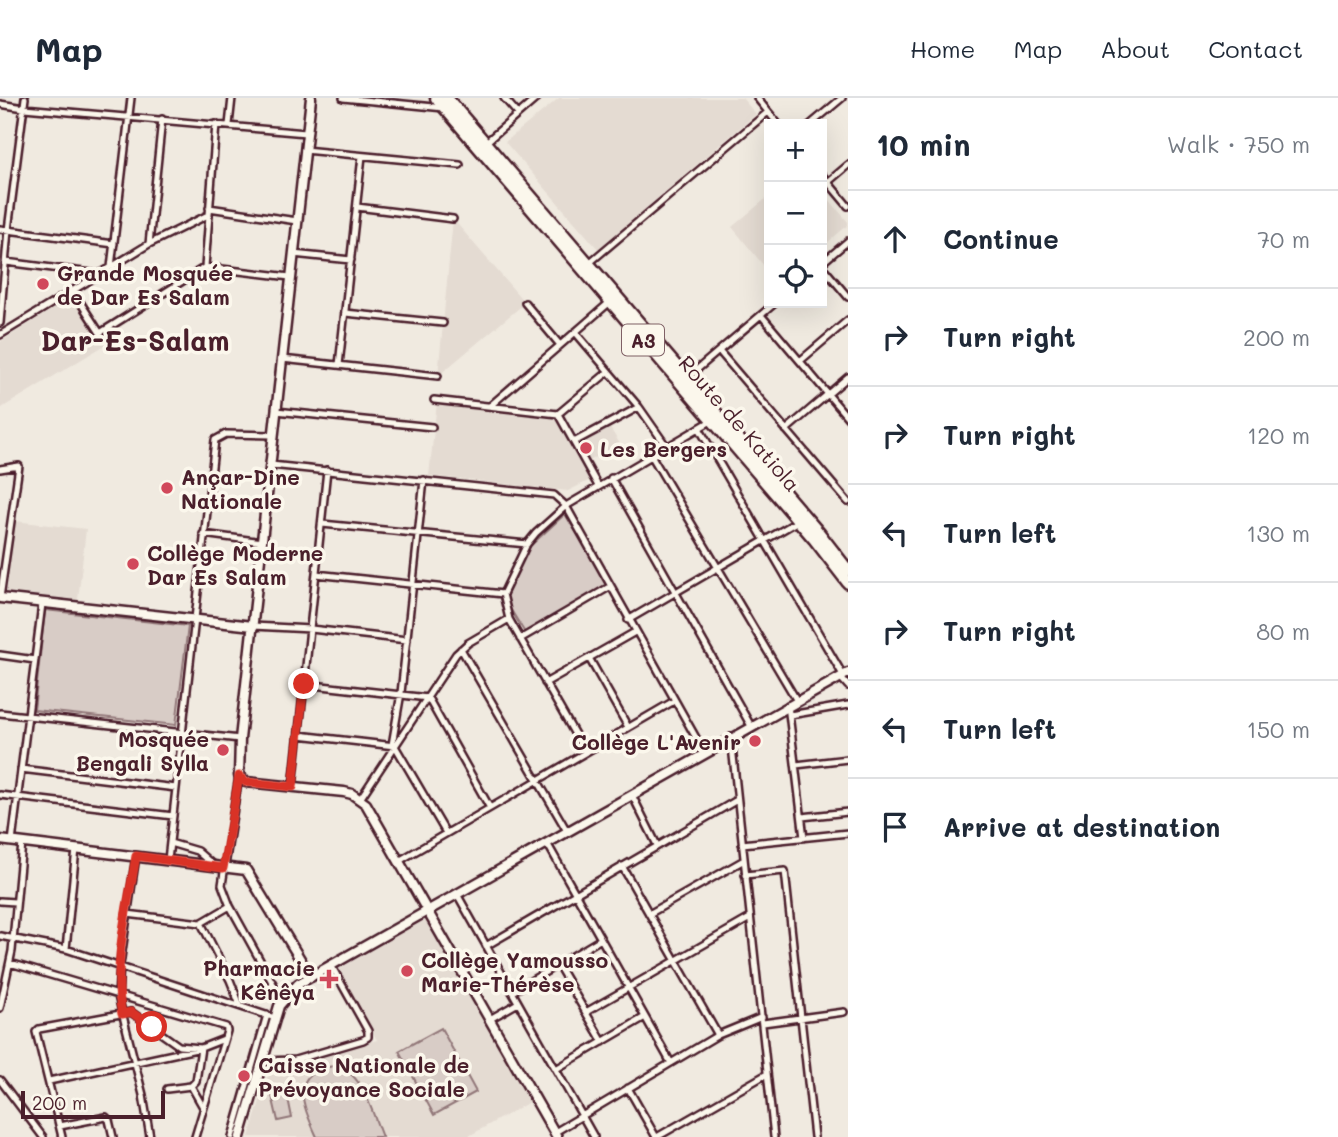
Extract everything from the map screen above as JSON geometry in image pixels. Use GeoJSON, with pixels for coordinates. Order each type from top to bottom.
{"type":"FeatureCollection","features":[{"type":"Feature","properties":{"kind":"highway","name":"Route de Katiola"},"geometry":{"type":"LineString","coordinates":[[436,98],[446,103],[485,143],[848,570]]}},
{"type":"Feature","properties":{"kind":"highway","name":"Route de Katiola"},"geometry":{"type":"LineString","coordinates":[[446,103],[848,583]]}},
{"type":"Feature","properties":{"kind":"street"},"geometry":{"type":"LineString","coordinates":[[0,323],[8,230],[25,98]]}},
{"type":"Feature","properties":{"kind":"street"},"geometry":{"type":"LineString","coordinates":[[111,267],[131,98]]}},
{"type":"Feature","properties":{"kind":"street"},"geometry":{"type":"LineString","coordinates":[[229,125],[232,98]]}},
{"type":"Feature","properties":{"kind":"street"},"geometry":{"type":"LineString","coordinates":[[282,1000],[230,906],[222,886],[220,868],[239,776],[240,739],[311,98]]}},
{"type":"Feature","properties":{"kind":"street"},"geometry":{"type":"LineString","coordinates":[[343,98],[446,103]]}},
{"type":"Feature","properties":{"kind":"street"},"geometry":{"type":"LineString","coordinates":[[504,98],[518,114]]}},
{"type":"Feature","properties":{"kind":"street"},"geometry":{"type":"LineString","coordinates":[[485,143],[537,98]]}},
{"type":"Feature","properties":{"kind":"street"},"geometry":{"type":"LineString","coordinates":[[757,98],[774,119]]}},
{"type":"Feature","properties":{"kind":"street"},"geometry":{"type":"LineString","coordinates":[[816,119],[834,100],[842,98]]}},
{"type":"Feature","properties":{"kind":"street"},"geometry":{"type":"LineString","coordinates":[[0,104],[306,133]]}},
{"type":"Feature","properties":{"kind":"street"},"geometry":{"type":"LineString","coordinates":[[588,264],[768,112]]}},
{"type":"Feature","properties":{"kind":"street"},"geometry":{"type":"LineString","coordinates":[[149,244],[162,119]]}},
{"type":"Feature","properties":{"kind":"street"},"geometry":{"type":"LineString","coordinates":[[205,268],[216,124]]}},
{"type":"Feature","properties":{"kind":"street"},"geometry":{"type":"LineString","coordinates":[[304,150],[460,166]]}},
{"type":"Feature","properties":{"kind":"street"},"geometry":{"type":"LineString","coordinates":[[340,365],[362,156]]}},
{"type":"Feature","properties":{"kind":"street"},"geometry":{"type":"LineString","coordinates":[[848,165],[828,182],[848,206]]}},
{"type":"Feature","properties":{"kind":"street"},"geometry":{"type":"LineString","coordinates":[[356,208],[453,219]]}},
{"type":"Feature","properties":{"kind":"street"},"geometry":{"type":"LineString","coordinates":[[0,335],[149,244],[209,211],[298,221]]}},
{"type":"Feature","properties":{"kind":"street"},"geometry":{"type":"LineString","coordinates":[[0,229],[114,244]]}},
{"type":"Feature","properties":{"kind":"street"},"geometry":{"type":"LineString","coordinates":[[827,260],[848,241]]}},
{"type":"Feature","properties":{"kind":"street"},"geometry":{"type":"LineString","coordinates":[[293,254],[351,260]]}},
{"type":"Feature","properties":{"kind":"street"},"geometry":{"type":"LineString","coordinates":[[6,262],[99,274]]}},
{"type":"Feature","properties":{"kind":"street"},"geometry":{"type":"LineString","coordinates":[[73,292],[100,334],[205,268],[290,277]]}},
{"type":"Feature","properties":{"kind":"street"},"geometry":{"type":"LineString","coordinates":[[827,271],[848,297]]}},
{"type":"Feature","properties":{"kind":"street"},"geometry":{"type":"LineString","coordinates":[[490,406],[610,302]]}},
{"type":"Feature","properties":{"kind":"street"},"geometry":{"type":"LineString","coordinates":[[525,303],[560,345]]}},
{"type":"Feature","properties":{"kind":"street"},"geometry":{"type":"LineString","coordinates":[[687,379],[769,308]]}},
{"type":"Feature","properties":{"kind":"street"},"geometry":{"type":"LineString","coordinates":[[345,313],[443,323]]}},
{"type":"Feature","properties":{"kind":"street"},"geometry":{"type":"LineString","coordinates":[[761,315],[848,418]]}},
{"type":"Feature","properties":{"kind":"street"},"geometry":{"type":"LineString","coordinates":[[800,362],[848,320]]}},
{"type":"Feature","properties":{"kind":"street"},"geometry":{"type":"LineString","coordinates":[[575,332],[639,407],[667,447]]}},
{"type":"Feature","properties":{"kind":"street"},"geometry":{"type":"LineString","coordinates":[[719,351],[848,502]]}},
{"type":"Feature","properties":{"kind":"street"},"geometry":{"type":"LineString","coordinates":[[282,359],[438,376]]}},
{"type":"Feature","properties":{"kind":"street"},"geometry":{"type":"LineString","coordinates":[[434,400],[558,414],[608,372]]}},
{"type":"Feature","properties":{"kind":"street"},"geometry":{"type":"LineString","coordinates":[[786,430],[848,377]]}},
{"type":"Feature","properties":{"kind":"street"},"geometry":{"type":"LineString","coordinates":[[574,442],[639,407]]}},
{"type":"Feature","properties":{"kind":"street"},"geometry":{"type":"LineString","coordinates":[[276,411],[432,427]]}},
{"type":"Feature","properties":{"kind":"street"},"geometry":{"type":"LineString","coordinates":[[558,414],[598,486]]}},
{"type":"Feature","properties":{"kind":"street"},"geometry":{"type":"LineString","coordinates":[[585,752],[509,619],[503,594],[527,544],[566,506],[711,421]]}},
{"type":"Feature","properties":{"kind":"street"},"geometry":{"type":"LineString","coordinates":[[699,428],[848,686]]}},
{"type":"Feature","properties":{"kind":"street"},"geometry":{"type":"LineString","coordinates":[[168,860],[215,440],[226,434],[274,435]]}},
{"type":"Feature","properties":{"kind":"street"},"geometry":{"type":"LineString","coordinates":[[651,455],[797,701]]}},
{"type":"Feature","properties":{"kind":"street"},"geometry":{"type":"LineString","coordinates":[[271,465],[549,493],[566,506],[704,752]]}},
{"type":"Feature","properties":{"kind":"street"},"geometry":{"type":"LineString","coordinates":[[0,469],[19,466],[0,598],[407,640]]}},
{"type":"Feature","properties":{"kind":"street"},"geometry":{"type":"LineString","coordinates":[[293,787],[327,470]]}},
{"type":"Feature","properties":{"kind":"street"},"geometry":{"type":"LineString","coordinates":[[611,478],[751,726]]}},
{"type":"Feature","properties":{"kind":"street"},"geometry":{"type":"LineString","coordinates":[[424,480],[394,745],[446,833]]}},
{"type":"Feature","properties":{"kind":"street"},"geometry":{"type":"LineString","coordinates":[[628,620],[798,521]]}},
{"type":"Feature","properties":{"kind":"street"},"geometry":{"type":"LineString","coordinates":[[321,524],[527,544]]}},
{"type":"Feature","properties":{"kind":"street"},"geometry":{"type":"LineString","coordinates":[[203,534],[263,542]]}},
{"type":"Feature","properties":{"kind":"street"},"geometry":{"type":"LineString","coordinates":[[316,574],[503,594]]}},
{"type":"Feature","properties":{"kind":"street"},"geometry":{"type":"LineString","coordinates":[[520,639],[611,586]]}},
{"type":"Feature","properties":{"kind":"street"},"geometry":{"type":"LineString","coordinates":[[0,1008],[13,938],[18,797],[42,604]]}},
{"type":"Feature","properties":{"kind":"street"},"geometry":{"type":"LineString","coordinates":[[360,799],[461,649],[509,619]]}},
{"type":"Feature","properties":{"kind":"street"},"geometry":{"type":"LineString","coordinates":[[545,683],[635,632]]}},
{"type":"Feature","properties":{"kind":"street"},"geometry":{"type":"LineString","coordinates":[[461,649],[567,831]]}},
{"type":"Feature","properties":{"kind":"street"},"geometry":{"type":"LineString","coordinates":[[0,655],[36,660]]}},
{"type":"Feature","properties":{"kind":"street"},"geometry":{"type":"LineString","coordinates":[[589,659],[628,727]]}},
{"type":"Feature","properties":{"kind":"street"},"geometry":{"type":"LineString","coordinates":[[804,838],[789,710],[797,701],[844,675]]}},
{"type":"Feature","properties":{"kind":"street"},"geometry":{"type":"LineString","coordinates":[[304,684],[428,698]]}},
{"type":"Feature","properties":{"kind":"street"},"geometry":{"type":"LineString","coordinates":[[428,698],[490,808]]}},
{"type":"Feature","properties":{"kind":"street"},"geometry":{"type":"LineString","coordinates":[[399,861],[674,701]]}},
{"type":"Feature","properties":{"kind":"street"},"geometry":{"type":"LineString","coordinates":[[232,1137],[271,1016],[290,991],[331,965],[751,726],[789,710],[848,705]]}},
{"type":"Feature","properties":{"kind":"street"},"geometry":{"type":"LineString","coordinates":[[0,713],[240,739]]}},
{"type":"Feature","properties":{"kind":"street"},"geometry":{"type":"LineString","coordinates":[[299,735],[394,745]]}},
{"type":"Feature","properties":{"kind":"street"},"geometry":{"type":"LineString","coordinates":[[731,737],[774,1135],[766,1137]]}},
{"type":"Feature","properties":{"kind":"street"},"geometry":{"type":"LineString","coordinates":[[796,765],[848,759]]}},
{"type":"Feature","properties":{"kind":"street"},"geometry":{"type":"LineString","coordinates":[[21,769],[176,788]]}},
{"type":"Feature","properties":{"kind":"street"},"geometry":{"type":"LineString","coordinates":[[239,776],[246,782],[344,792],[360,799],[428,910],[556,1135],[582,1116],[718,1035],[763,1020],[844,1012]]}},
{"type":"Feature","properties":{"kind":"street"},"geometry":{"type":"LineString","coordinates":[[0,795],[173,816]]}},
{"type":"Feature","properties":{"kind":"street"},"geometry":{"type":"LineString","coordinates":[[632,795],[657,845]]}},
{"type":"Feature","properties":{"kind":"street"},"geometry":{"type":"LineString","coordinates":[[486,946],[737,800]]}},
{"type":"Feature","properties":{"kind":"street"},"geometry":{"type":"LineString","coordinates":[[802,817],[848,812]]}},
{"type":"Feature","properties":{"kind":"street"},"geometry":{"type":"LineString","coordinates":[[742,844],[848,834]]}},
{"type":"Feature","properties":{"kind":"street"},"geometry":{"type":"LineString","coordinates":[[0,840],[248,872],[311,977]]}},
{"type":"Feature","properties":{"kind":"street"},"geometry":{"type":"LineString","coordinates":[[170,843],[197,851],[220,868]]}},
{"type":"Feature","properties":{"kind":"street"},"geometry":{"type":"LineString","coordinates":[[547,843],[671,1063]]}},
{"type":"Feature","properties":{"kind":"street"},"geometry":{"type":"LineString","coordinates":[[66,949],[76,849]]}},
{"type":"Feature","properties":{"kind":"street"},"geometry":{"type":"LineString","coordinates":[[136,856],[118,996],[150,1137]]}},
{"type":"Feature","properties":{"kind":"street"},"geometry":{"type":"LineString","coordinates":[[649,914],[744,860]]}},
{"type":"Feature","properties":{"kind":"street"},"geometry":{"type":"LineString","coordinates":[[622,866],[718,1035]]}},
{"type":"Feature","properties":{"kind":"street"},"geometry":{"type":"LineString","coordinates":[[745,875],[785,871],[814,1137]]}},
{"type":"Feature","properties":{"kind":"street"},"geometry":{"type":"LineString","coordinates":[[457,894],[594,1137]]}},
{"type":"Feature","properties":{"kind":"street"},"geometry":{"type":"LineString","coordinates":[[0,901],[15,902]]}},
{"type":"Feature","properties":{"kind":"street"},"geometry":{"type":"LineString","coordinates":[[127,914],[201,923],[230,906]]}},
{"type":"Feature","properties":{"kind":"street"},"geometry":{"type":"LineString","coordinates":[[586,1012],[750,918]]}},
{"type":"Feature","properties":{"kind":"street"},"geometry":{"type":"LineString","coordinates":[[201,923],[240,1005]]}},
{"type":"Feature","properties":{"kind":"street"},"geometry":{"type":"LineString","coordinates":[[0,936],[66,949],[271,1016]]}},
{"type":"Feature","properties":{"kind":"street"},"geometry":{"type":"LineString","coordinates":[[512,992],[601,939]]}},
{"type":"Feature","properties":{"kind":"street"},"geometry":{"type":"LineString","coordinates":[[10,963],[226,1027],[195,1137]]}},
{"type":"Feature","properties":{"kind":"street"},"geometry":{"type":"LineString","coordinates":[[262,1061],[295,1060],[368,1037],[368,1031],[331,965]]}},
{"type":"Feature","properties":{"kind":"street"},"geometry":{"type":"LineString","coordinates":[[558,965],[603,1042]]}},
{"type":"Feature","properties":{"kind":"street"},"geometry":{"type":"LineString","coordinates":[[490,1019],[518,1003]]}},
{"type":"Feature","properties":{"kind":"street"},"geometry":{"type":"LineString","coordinates":[[62,1137],[37,1030],[131,1012],[179,1046],[201,1048]]}},
{"type":"Feature","properties":{"kind":"street"},"geometry":{"type":"LineString","coordinates":[[240,1137],[262,1061],[271,1016]]}},
{"type":"Feature","properties":{"kind":"street"},"geometry":{"type":"LineString","coordinates":[[556,1069],[645,1017]]}},
{"type":"Feature","properties":{"kind":"street"},"geometry":{"type":"LineString","coordinates":[[49,1081],[201,1048],[224,1039]]}},
{"type":"Feature","properties":{"kind":"street"},"geometry":{"type":"LineString","coordinates":[[167,1089],[191,1086],[195,1081],[201,1048]]}},
{"type":"Feature","properties":{"kind":"street"},"geometry":{"type":"LineString","coordinates":[[628,1088],[657,1137],[767,1074]]}},
{"type":"Feature","properties":{"kind":"street"},"geometry":{"type":"LineString","coordinates":[[0,1080],[43,1137]]}},
{"type":"Feature","properties":{"kind":"street"},"geometry":{"type":"LineString","coordinates":[[191,1086],[203,1107]]}},
{"type":"Feature","properties":{"kind":"street"},"geometry":{"type":"LineString","coordinates":[[60,1126],[106,1117],[113,1137]]}},
{"type":"Feature","properties":{"kind":"shaded area"},"geometry":{"type":"Polygon","coordinates":[[[559,98],[742,98],[756,114],[598,249],[505,142],[559,98]]]}},
{"type":"Feature","properties":{"kind":"shaded area"},"geometry":{"type":"Polygon","coordinates":[[[827,197],[848,222],[848,225],[827,243],[827,197]]]}},
{"type":"Feature","properties":{"kind":"shaded area"},"geometry":{"type":"Polygon","coordinates":[[[764,200],[764,266],[732,227],[764,200]]]}},
{"type":"Feature","properties":{"kind":"shaded area"},"geometry":{"type":"Polygon","coordinates":[[[453,219],[525,303],[438,376],[453,219]]]}},
{"type":"Feature","properties":{"kind":"shaded area"},"geometry":{"type":"Polygon","coordinates":[[[74,296],[105,345],[0,409],[0,342],[74,296]]]}},
{"type":"Feature","properties":{"kind":"shaded area"},"geometry":{"type":"Polygon","coordinates":[[[437,402],[556,419],[573,449],[610,428],[620,444],[582,465],[590,480],[568,491],[429,476],[437,402]]]}},
{"type":"Feature","properties":{"kind":"shaded area"},"geometry":{"type":"Polygon","coordinates":[[[565,514],[608,585],[525,633],[500,592],[528,548],[565,514]]]}},
{"type":"Feature","properties":{"kind":"shaded area"},"geometry":{"type":"Polygon","coordinates":[[[14,521],[86,529],[78,600],[5,592],[14,521]]]}},
{"type":"Feature","properties":{"kind":"shaded area"},"geometry":{"type":"Polygon","coordinates":[[[45,610],[188,626],[176,725],[34,710],[45,610]]]}},
{"type":"Feature","properties":{"kind":"shaded area"},"geometry":{"type":"Polygon","coordinates":[[[428,918],[531,1101],[467,1137],[249,1137],[269,1071],[377,1040],[337,970],[428,918]]]}},
{"type":"Feature","properties":{"kind":"shaded area"},"geometry":{"type":"Polygon","coordinates":[[[441,1028],[476,1092],[434,1115],[399,1051],[441,1028]]]}},
{"type":"Feature","properties":{"kind":"shaded area"},"geometry":{"type":"Polygon","coordinates":[[[334,1066],[344,1069],[359,1084],[382,1137],[317,1137],[304,1103],[304,1083],[319,1070],[334,1066]]]}},
{"type":"Feature","properties":{"kind":"shaded area"},"geometry":{"type":"Polygon","coordinates":[[[286,1088],[292,1118],[278,1121],[271,1091],[286,1088]]]}},
{"type":"Feature","properties":{"kind":"place","name":"Grande Mosquée de Dar Es Salam"},"geometry":{"type":"Point","coordinates":[43,284]}},
{"type":"Feature","properties":{"kind":"place","name":"Les Bergers"},"geometry":{"type":"Point","coordinates":[586,448]}},
{"type":"Feature","properties":{"kind":"place","name":"Ançar-Dine Nationale"},"geometry":{"type":"Point","coordinates":[167,488]}},
{"type":"Feature","properties":{"kind":"place","name":"Collège Moderne Dar Es Salam"},"geometry":{"type":"Point","coordinates":[133,564]}},
{"type":"Feature","properties":{"kind":"place","name":"Collège L'Avenir"},"geometry":{"type":"Point","coordinates":[755,741]}},
{"type":"Feature","properties":{"kind":"place","name":"Mosquée Bengali Sylla"},"geometry":{"type":"Point","coordinates":[223,750]}},
{"type":"Feature","properties":{"kind":"place","name":"Collège Yamousso Marie-Thérèse"},"geometry":{"type":"Point","coordinates":[407,971]}},
{"type":"Feature","properties":{"kind":"place","name":"Pharmacie Kênêya"},"geometry":{"type":"Point","coordinates":[329,979]}},
{"type":"Feature","properties":{"kind":"place","name":"Caisse Nationale de Prévoyance Sociale"},"geometry":{"type":"Point","coordinates":[244,1076]}},
{"type":"Feature","properties":{"kind":"district","name":"Dar-Es-Salam"},"geometry":{"type":"Point","coordinates":[135,340]}},
{"type":"Feature","properties":{"kind":"route"},"geometry":{"type":"LineString","coordinates":[[152,1027],[131,1012],[122,1014],[118,996],[136,856],[223,868],[239,776],[246,782],[293,787],[304,684]]}}]}
